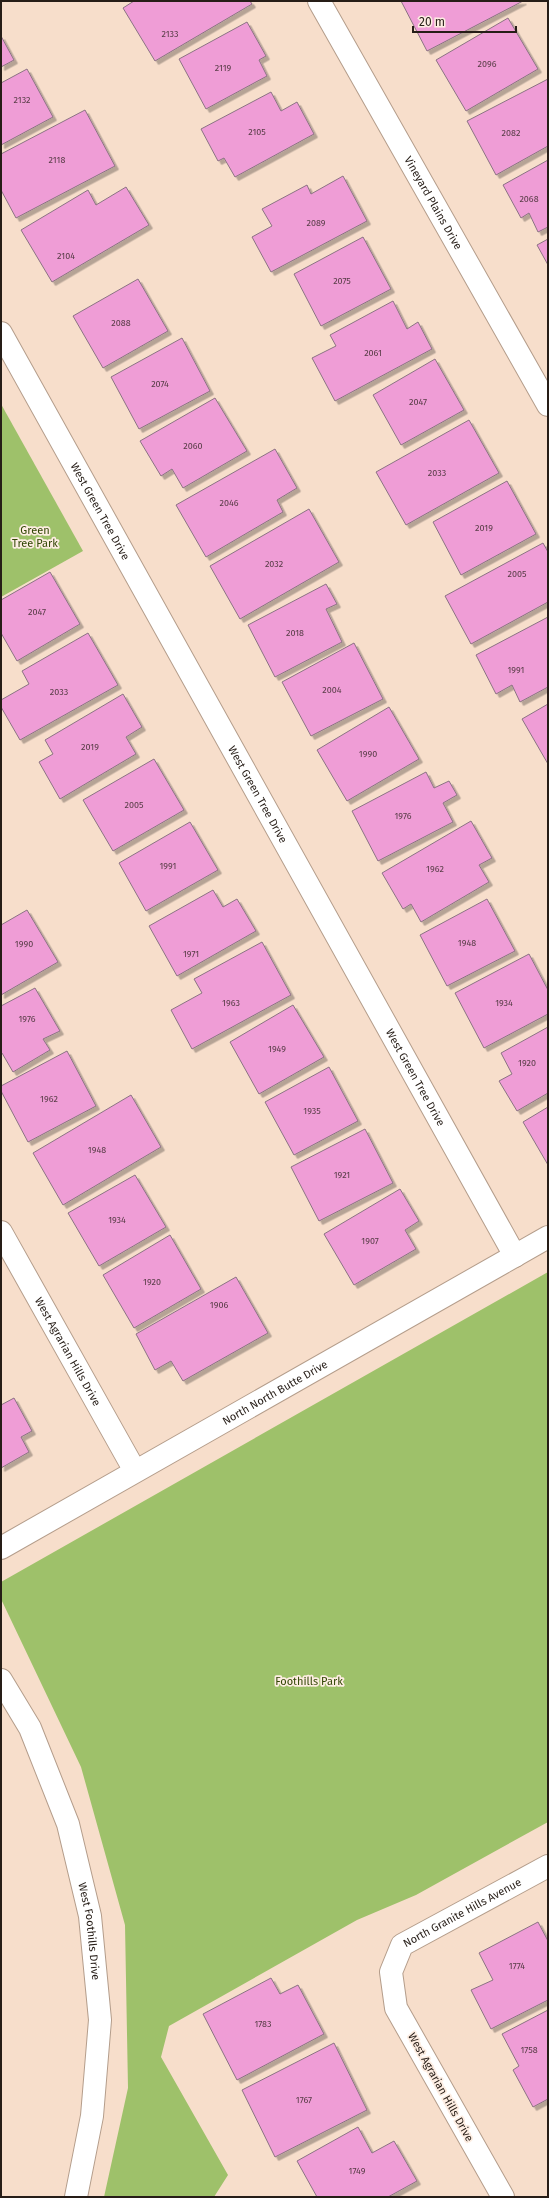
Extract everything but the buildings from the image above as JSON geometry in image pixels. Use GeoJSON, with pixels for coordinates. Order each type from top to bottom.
{"type":"FeatureCollection","features":[{"type":"Feature","properties":{"kind":"street","name":"Vineyard Plains Drive"},"geometry":{"type":"LineString","coordinates":[[319,1],[548,405]]}},
{"type":"Feature","properties":{"kind":"street","name":"West Green Tree Drive"},"geometry":{"type":"LineString","coordinates":[[1,333],[515,1256]]}},
{"type":"Feature","properties":{"kind":"street","name":"West Agrarian Hills Drive"},"geometry":{"type":"LineString","coordinates":[[1,1232],[135,1471]]}},
{"type":"Feature","properties":{"kind":"street","name":"North North Butte Drive"},"geometry":{"type":"LineString","coordinates":[[1,1548],[548,1237]]}},
{"type":"Feature","properties":{"kind":"street","name":"West Foothills Drive"},"geometry":{"type":"LineString","coordinates":[[1,1680],[30,1728],[68,1824],[90,1916],[100,2020],[92,2116],[76,2197]]}},
{"type":"Feature","properties":{"kind":"street","name":"North Granite Hills Avenue"},"geometry":{"type":"LineString","coordinates":[[391,1972],[402,1945],[548,1866]]}},
{"type":"Feature","properties":{"kind":"street","name":"West Agrarian Hills Drive"},"geometry":{"type":"LineString","coordinates":[[391,1972],[396,2008],[503,2197]]}},
{"type":"Feature","properties":{"kind":"green space","name":"Green Tree Park"},"geometry":{"type":"Polygon","coordinates":[[[1,404],[83,551],[1,597],[1,404]]]}},
{"type":"Feature","properties":{"kind":"green space","name":"Foothills Park"},"geometry":{"type":"Polygon","coordinates":[[[548,1272],[548,1822],[416,1895],[357,1920],[169,2026],[161,2057],[228,2175],[214,2197],[104,2197],[128,2088],[125,1925],[81,1767],[1,1599],[1,1582],[548,1272]]]}}]}
